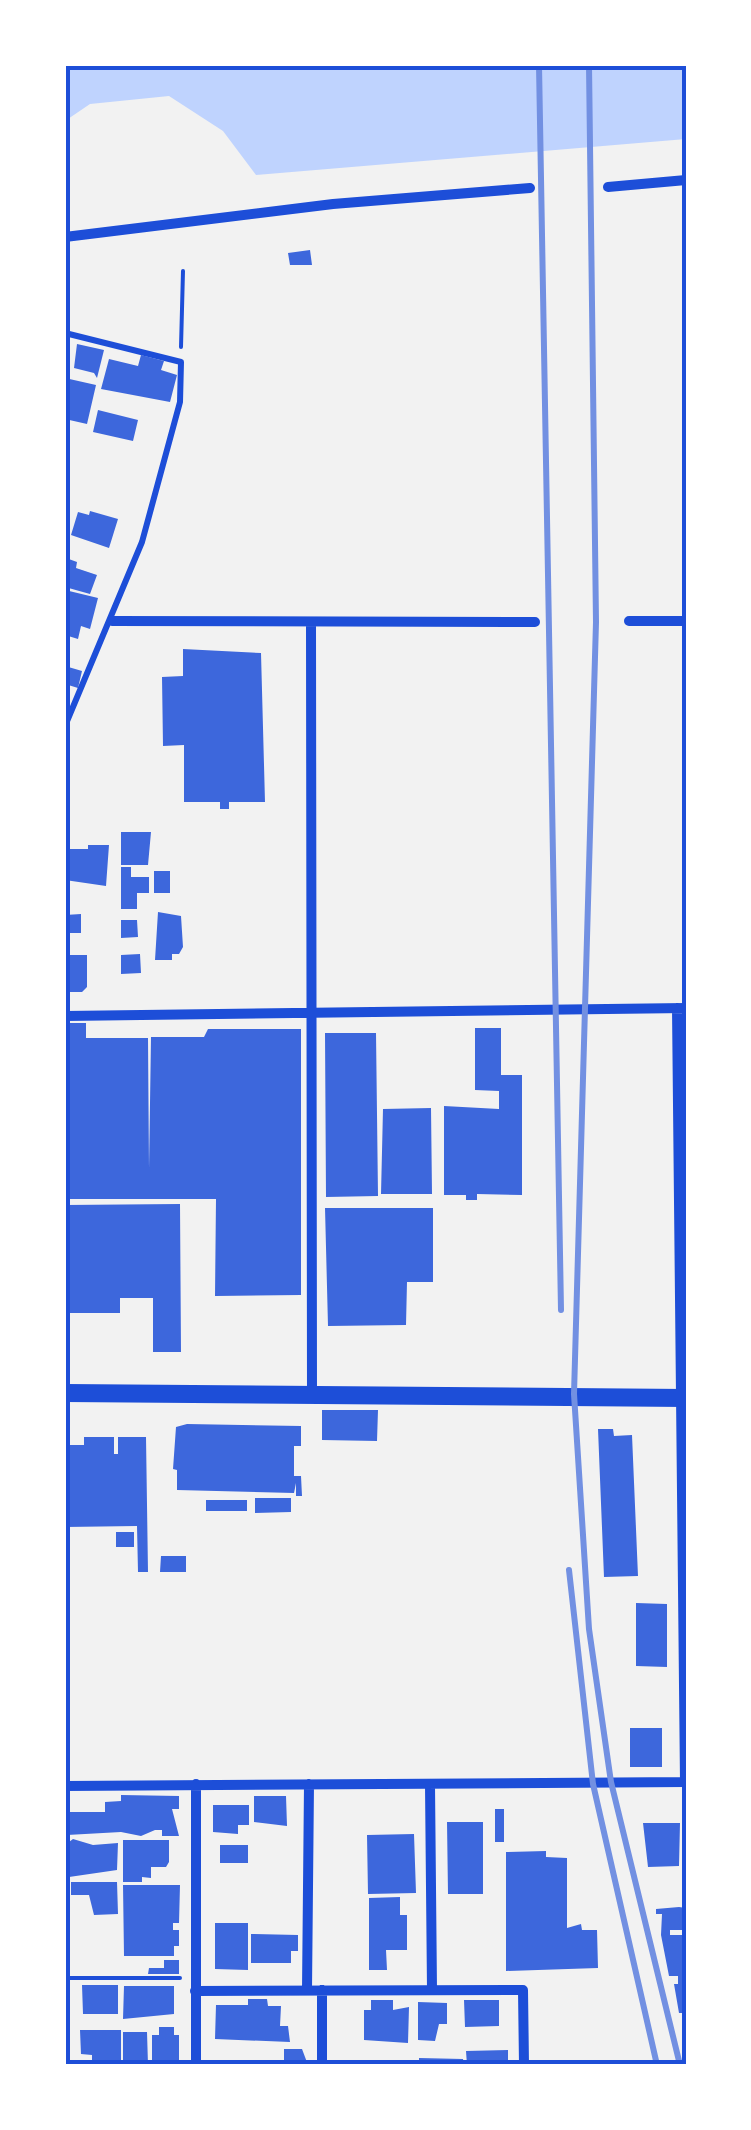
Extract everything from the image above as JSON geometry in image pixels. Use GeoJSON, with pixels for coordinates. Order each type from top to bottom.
{"type":"FeatureCollection","features":[{"type":"Feature","properties":{"kind":"street"},"geometry":{"type":"LineString","coordinates":[[608,187],[686,180]]}},
{"type":"Feature","properties":{"kind":"street"},"geometry":{"type":"LineString","coordinates":[[65,237],[333,204],[530,188]]}},
{"type":"Feature","properties":{"kind":"street"},"geometry":{"type":"LineString","coordinates":[[630,621],[686,621]]}},
{"type":"Feature","properties":{"kind":"street"},"geometry":{"type":"LineString","coordinates":[[112,622],[534,622]]}},
{"type":"Feature","properties":{"kind":"street"},"geometry":{"type":"LineString","coordinates":[[311,622],[312,1395]]}},
{"type":"Feature","properties":{"kind":"street"},"geometry":{"type":"LineString","coordinates":[[65,1016],[681,1008],[686,1782],[65,1786]]}},
{"type":"Feature","properties":{"kind":"street"},"geometry":{"type":"LineString","coordinates":[[65,1393],[684,1398]]}},
{"type":"Feature","properties":{"kind":"street"},"geometry":{"type":"LineString","coordinates":[[196,1784],[196,2065]]}},
{"type":"Feature","properties":{"kind":"street"},"geometry":{"type":"LineString","coordinates":[[308,1990],[310,1784]]}},
{"type":"Feature","properties":{"kind":"street"},"geometry":{"type":"LineString","coordinates":[[430,1785],[432,1990]]}},
{"type":"Feature","properties":{"kind":"street"},"geometry":{"type":"LineString","coordinates":[[195,1990],[523,1990],[524,2065]]}},
{"type":"Feature","properties":{"kind":"street"},"geometry":{"type":"LineString","coordinates":[[322,1990],[322,2065]]}},
{"type":"Feature","properties":{"kind":"lane"},"geometry":{"type":"LineString","coordinates":[[65,332],[180,362],[180,402],[142,542],[112,622],[65,726]]}},
{"type":"Feature","properties":{"kind":"path"},"geometry":{"type":"LineString","coordinates":[[180,362],[184,271]]}},
{"type":"Feature","properties":{"kind":"path"},"geometry":{"type":"LineString","coordinates":[[65,1978],[195,1978]]}},
{"type":"Feature","properties":{"kind":"water"},"geometry":{"type":"Polygon","coordinates":[[[65,65],[686,65],[686,139],[256,175],[223,131],[169,96],[90,104],[65,121],[65,65]]]}},
{"type":"Feature","properties":{"kind":"building"},"geometry":{"type":"Polygon","coordinates":[[[310,250],[312,265],[290,265],[288,253],[310,250]]]}},
{"type":"Feature","properties":{"kind":"building"},"geometry":{"type":"Polygon","coordinates":[[[77,344],[104,350],[97,378],[94,373],[74,368],[77,344]]]}},
{"type":"Feature","properties":{"kind":"building"},"geometry":{"type":"Polygon","coordinates":[[[141,355],[164,361],[161,370],[177,375],[170,402],[101,389],[109,359],[138,366],[141,355]]]}},
{"type":"Feature","properties":{"kind":"building"},"geometry":{"type":"Polygon","coordinates":[[[65,378],[96,385],[87,424],[65,419],[65,378]]]}},
{"type":"Feature","properties":{"kind":"building"},"geometry":{"type":"Polygon","coordinates":[[[98,410],[138,420],[133,441],[93,432],[98,410]]]}},
{"type":"Feature","properties":{"kind":"building"},"geometry":{"type":"Polygon","coordinates":[[[90,511],[118,519],[109,548],[71,535],[78,512],[89,515],[90,511]]]}},
{"type":"Feature","properties":{"kind":"building"},"geometry":{"type":"Polygon","coordinates":[[[66,558],[77,562],[76,568],[97,575],[90,594],[65,587],[66,558]]]}},
{"type":"Feature","properties":{"kind":"building"},"geometry":{"type":"Polygon","coordinates":[[[65,590],[98,598],[90,629],[81,626],[78,639],[65,635],[65,590]]]}},
{"type":"Feature","properties":{"kind":"building"},"geometry":{"type":"Polygon","coordinates":[[[183,649],[261,653],[265,802],[229,802],[229,809],[220,809],[220,802],[184,802],[184,745],[163,746],[162,677],[183,676],[183,649]]]}},
{"type":"Feature","properties":{"kind":"building"},"geometry":{"type":"Polygon","coordinates":[[[65,666],[82,671],[78,688],[65,684],[65,666]]]}},
{"type":"Feature","properties":{"kind":"building"},"geometry":{"type":"Polygon","coordinates":[[[121,832],[151,832],[148,865],[121,865],[121,832]]]}},
{"type":"Feature","properties":{"kind":"building"},"geometry":{"type":"Polygon","coordinates":[[[88,845],[109,845],[106,886],[65,880],[65,849],[88,849],[88,845]]]}},
{"type":"Feature","properties":{"kind":"building"},"geometry":{"type":"Polygon","coordinates":[[[121,867],[131,867],[131,877],[149,877],[149,893],[137,893],[137,909],[121,909],[121,867]]]}},
{"type":"Feature","properties":{"kind":"building"},"geometry":{"type":"Polygon","coordinates":[[[154,871],[170,871],[170,893],[154,893],[154,871]]]}},
{"type":"Feature","properties":{"kind":"building"},"geometry":{"type":"Polygon","coordinates":[[[158,912],[181,916],[183,947],[179,954],[172,954],[172,960],[155,960],[158,912]]]}},
{"type":"Feature","properties":{"kind":"building"},"geometry":{"type":"Polygon","coordinates":[[[81,914],[81,933],[65,933],[65,915],[81,914]]]}},
{"type":"Feature","properties":{"kind":"building"},"geometry":{"type":"Polygon","coordinates":[[[121,920],[137,920],[138,937],[121,938],[121,920]]]}},
{"type":"Feature","properties":{"kind":"building"},"geometry":{"type":"Polygon","coordinates":[[[140,954],[141,973],[121,974],[121,955],[140,954]]]}},
{"type":"Feature","properties":{"kind":"building"},"geometry":{"type":"Polygon","coordinates":[[[65,955],[87,955],[87,987],[82,992],[67,992],[65,955]]]}},
{"type":"Feature","properties":{"kind":"building"},"geometry":{"type":"Polygon","coordinates":[[[65,1023],[86,1023],[86,1038],[148,1038],[149,1169],[151,1037],[204,1037],[208,1029],[301,1029],[301,1295],[215,1296],[216,1199],[65,1199],[65,1023]]]}},
{"type":"Feature","properties":{"kind":"building"},"geometry":{"type":"Polygon","coordinates":[[[475,1028],[501,1028],[501,1075],[522,1075],[522,1195],[477,1194],[477,1200],[466,1200],[466,1195],[444,1195],[444,1106],[499,1109],[499,1091],[475,1090],[475,1028]]]}},
{"type":"Feature","properties":{"kind":"building"},"geometry":{"type":"Polygon","coordinates":[[[325,1033],[376,1033],[378,1196],[326,1197],[325,1033]]]}},
{"type":"Feature","properties":{"kind":"building"},"geometry":{"type":"Polygon","coordinates":[[[431,1108],[432,1194],[381,1194],[383,1109],[431,1108]]]}},
{"type":"Feature","properties":{"kind":"building"},"geometry":{"type":"Polygon","coordinates":[[[180,1204],[181,1352],[153,1352],[153,1298],[120,1298],[120,1313],[65,1313],[65,1205],[180,1204]]]}},
{"type":"Feature","properties":{"kind":"building"},"geometry":{"type":"Polygon","coordinates":[[[325,1208],[433,1208],[433,1282],[407,1282],[406,1325],[328,1326],[325,1208]]]}},
{"type":"Feature","properties":{"kind":"building"},"geometry":{"type":"Polygon","coordinates":[[[322,1410],[378,1410],[377,1441],[322,1440],[322,1410]]]}},
{"type":"Feature","properties":{"kind":"building"},"geometry":{"type":"Polygon","coordinates":[[[301,1426],[301,1446],[294,1446],[294,1476],[301,1476],[302,1496],[296,1496],[296,1483],[294,1493],[177,1490],[177,1470],[173,1469],[176,1427],[301,1426]]]}},
{"type":"Feature","properties":{"kind":"building"},"geometry":{"type":"Polygon","coordinates":[[[598,1429],[613,1429],[614,1436],[632,1435],[638,1576],[604,1577],[598,1429]]]}},
{"type":"Feature","properties":{"kind":"building"},"geometry":{"type":"Polygon","coordinates":[[[84,1437],[114,1437],[114,1454],[118,1454],[118,1437],[146,1437],[148,1572],[138,1572],[137,1526],[65,1527],[65,1445],[84,1445],[84,1437]]]}},
{"type":"Feature","properties":{"kind":"building"},"geometry":{"type":"Polygon","coordinates":[[[255,1498],[291,1498],[291,1512],[255,1513],[255,1498]]]}},
{"type":"Feature","properties":{"kind":"building"},"geometry":{"type":"Polygon","coordinates":[[[206,1500],[247,1500],[247,1511],[206,1511],[206,1500]]]}},
{"type":"Feature","properties":{"kind":"building"},"geometry":{"type":"Polygon","coordinates":[[[116,1532],[134,1532],[134,1547],[116,1547],[116,1532]]]}},
{"type":"Feature","properties":{"kind":"building"},"geometry":{"type":"Polygon","coordinates":[[[161,1556],[186,1556],[186,1572],[160,1572],[161,1556]]]}},
{"type":"Feature","properties":{"kind":"building"},"geometry":{"type":"Polygon","coordinates":[[[636,1603],[667,1604],[667,1667],[636,1666],[636,1603]]]}},
{"type":"Feature","properties":{"kind":"building"},"geometry":{"type":"Polygon","coordinates":[[[630,1728],[662,1728],[662,1767],[630,1767],[630,1728]]]}},
{"type":"Feature","properties":{"kind":"building"},"geometry":{"type":"Polygon","coordinates":[[[121,1795],[179,1796],[179,1809],[172,1809],[179,1836],[162,1836],[162,1830],[141,1836],[121,1832],[67,1835],[67,1812],[105,1812],[105,1802],[121,1801],[121,1795]]]}},
{"type":"Feature","properties":{"kind":"building"},"geometry":{"type":"Polygon","coordinates":[[[254,1796],[286,1796],[287,1826],[254,1822],[254,1796]]]}},
{"type":"Feature","properties":{"kind":"building"},"geometry":{"type":"Polygon","coordinates":[[[213,1805],[249,1805],[249,1825],[238,1825],[238,1834],[213,1832],[213,1805]]]}},
{"type":"Feature","properties":{"kind":"building"},"geometry":{"type":"Polygon","coordinates":[[[495,1809],[504,1809],[504,1842],[495,1842],[495,1809]]]}},
{"type":"Feature","properties":{"kind":"building"},"geometry":{"type":"Polygon","coordinates":[[[447,1822],[483,1822],[483,1894],[448,1894],[447,1822]]]}},
{"type":"Feature","properties":{"kind":"building"},"geometry":{"type":"Polygon","coordinates":[[[643,1823],[680,1823],[679,1866],[648,1867],[643,1823]]]}},
{"type":"Feature","properties":{"kind":"building"},"geometry":{"type":"Polygon","coordinates":[[[414,1834],[416,1893],[368,1894],[367,1835],[414,1834]]]}},
{"type":"Feature","properties":{"kind":"building"},"geometry":{"type":"Polygon","coordinates":[[[73,1839],[93,1845],[118,1843],[117,1870],[69,1877],[69,1842],[73,1839]]]}},
{"type":"Feature","properties":{"kind":"building"},"geometry":{"type":"Polygon","coordinates":[[[123,1840],[169,1840],[169,1862],[166,1867],[151,1867],[151,1878],[142,1877],[142,1882],[123,1882],[123,1840]]]}},
{"type":"Feature","properties":{"kind":"building"},"geometry":{"type":"Polygon","coordinates":[[[220,1845],[248,1845],[248,1863],[220,1863],[220,1845]]]}},
{"type":"Feature","properties":{"kind":"building"},"geometry":{"type":"Polygon","coordinates":[[[546,1851],[546,1857],[567,1858],[567,1928],[581,1924],[582,1930],[597,1930],[598,1968],[506,1971],[506,1852],[546,1851]]]}},
{"type":"Feature","properties":{"kind":"building"},"geometry":{"type":"Polygon","coordinates":[[[71,1882],[117,1882],[118,1914],[94,1915],[89,1895],[71,1895],[71,1882]]]}},
{"type":"Feature","properties":{"kind":"building"},"geometry":{"type":"Polygon","coordinates":[[[123,1885],[180,1885],[179,1923],[173,1923],[173,1930],[179,1930],[179,1946],[174,1946],[174,1956],[124,1956],[123,1885]]]}},
{"type":"Feature","properties":{"kind":"building"},"geometry":{"type":"Polygon","coordinates":[[[400,1897],[400,1915],[407,1915],[407,1950],[386,1950],[387,1970],[369,1970],[369,1898],[400,1897]]]}},
{"type":"Feature","properties":{"kind":"building"},"geometry":{"type":"Polygon","coordinates":[[[686,1908],[686,1930],[670,1930],[670,1935],[686,1935],[686,2013],[679,2013],[674,1984],[678,1984],[678,1976],[669,1976],[661,1935],[662,1914],[656,1914],[656,1909],[686,1908]]]}},
{"type":"Feature","properties":{"kind":"building"},"geometry":{"type":"Polygon","coordinates":[[[215,1923],[248,1923],[248,1970],[215,1969],[215,1923]]]}},
{"type":"Feature","properties":{"kind":"building"},"geometry":{"type":"Polygon","coordinates":[[[251,1934],[298,1935],[298,1951],[291,1951],[291,1963],[251,1963],[251,1934]]]}},
{"type":"Feature","properties":{"kind":"building"},"geometry":{"type":"Polygon","coordinates":[[[164,1960],[179,1960],[179,1974],[148,1974],[149,1968],[164,1968],[164,1960]]]}},
{"type":"Feature","properties":{"kind":"building"},"geometry":{"type":"Polygon","coordinates":[[[82,1985],[118,1985],[118,2014],[83,2014],[82,1985]]]}},
{"type":"Feature","properties":{"kind":"building"},"geometry":{"type":"Polygon","coordinates":[[[124,1986],[174,1986],[174,2014],[123,2019],[124,1986]]]}},
{"type":"Feature","properties":{"kind":"building"},"geometry":{"type":"Polygon","coordinates":[[[248,1999],[267,1999],[268,2006],[281,2006],[280,2026],[288,2026],[290,2042],[215,2039],[216,2005],[248,2005],[248,1999]]]}},
{"type":"Feature","properties":{"kind":"building"},"geometry":{"type":"Polygon","coordinates":[[[371,2000],[393,2000],[393,2010],[409,2007],[408,2043],[364,2040],[364,2010],[371,2010],[371,2000]]]}},
{"type":"Feature","properties":{"kind":"building"},"geometry":{"type":"Polygon","coordinates":[[[464,2000],[499,2000],[499,2026],[465,2027],[464,2000]]]}},
{"type":"Feature","properties":{"kind":"building"},"geometry":{"type":"Polygon","coordinates":[[[418,2002],[447,2003],[447,2024],[439,2024],[435,2041],[418,2040],[418,2002]]]}},
{"type":"Feature","properties":{"kind":"building"},"geometry":{"type":"Polygon","coordinates":[[[159,2027],[174,2027],[174,2035],[179,2035],[179,2065],[152,2065],[152,2035],[159,2035],[159,2027]]]}},
{"type":"Feature","properties":{"kind":"building"},"geometry":{"type":"Polygon","coordinates":[[[80,2030],[121,2030],[121,2060],[92,2060],[92,2055],[81,2054],[80,2030]]]}},
{"type":"Feature","properties":{"kind":"building"},"geometry":{"type":"Polygon","coordinates":[[[123,2032],[147,2032],[148,2065],[123,2065],[123,2032]]]}},
{"type":"Feature","properties":{"kind":"building"},"geometry":{"type":"Polygon","coordinates":[[[284,2049],[302,2049],[308,2065],[284,2065],[284,2049]]]}},
{"type":"Feature","properties":{"kind":"building"},"geometry":{"type":"Polygon","coordinates":[[[508,2050],[508,2065],[467,2065],[466,2051],[508,2050]]]}},
{"type":"Feature","properties":{"kind":"building"},"geometry":{"type":"Polygon","coordinates":[[[419,2058],[463,2059],[464,2065],[419,2065],[419,2058]]]}},
{"type":"Feature","properties":{"kind":"railway"},"geometry":{"type":"LineString","coordinates":[[539,65],[561,1310]]}},
{"type":"Feature","properties":{"kind":"railway"},"geometry":{"type":"LineString","coordinates":[[589,65],[596,622],[574,1394],[589,1629],[611,1782],[680,2065]]}},
{"type":"Feature","properties":{"kind":"railway"},"geometry":{"type":"LineString","coordinates":[[569,1570],[593,1784],[657,2065]]}}]}
